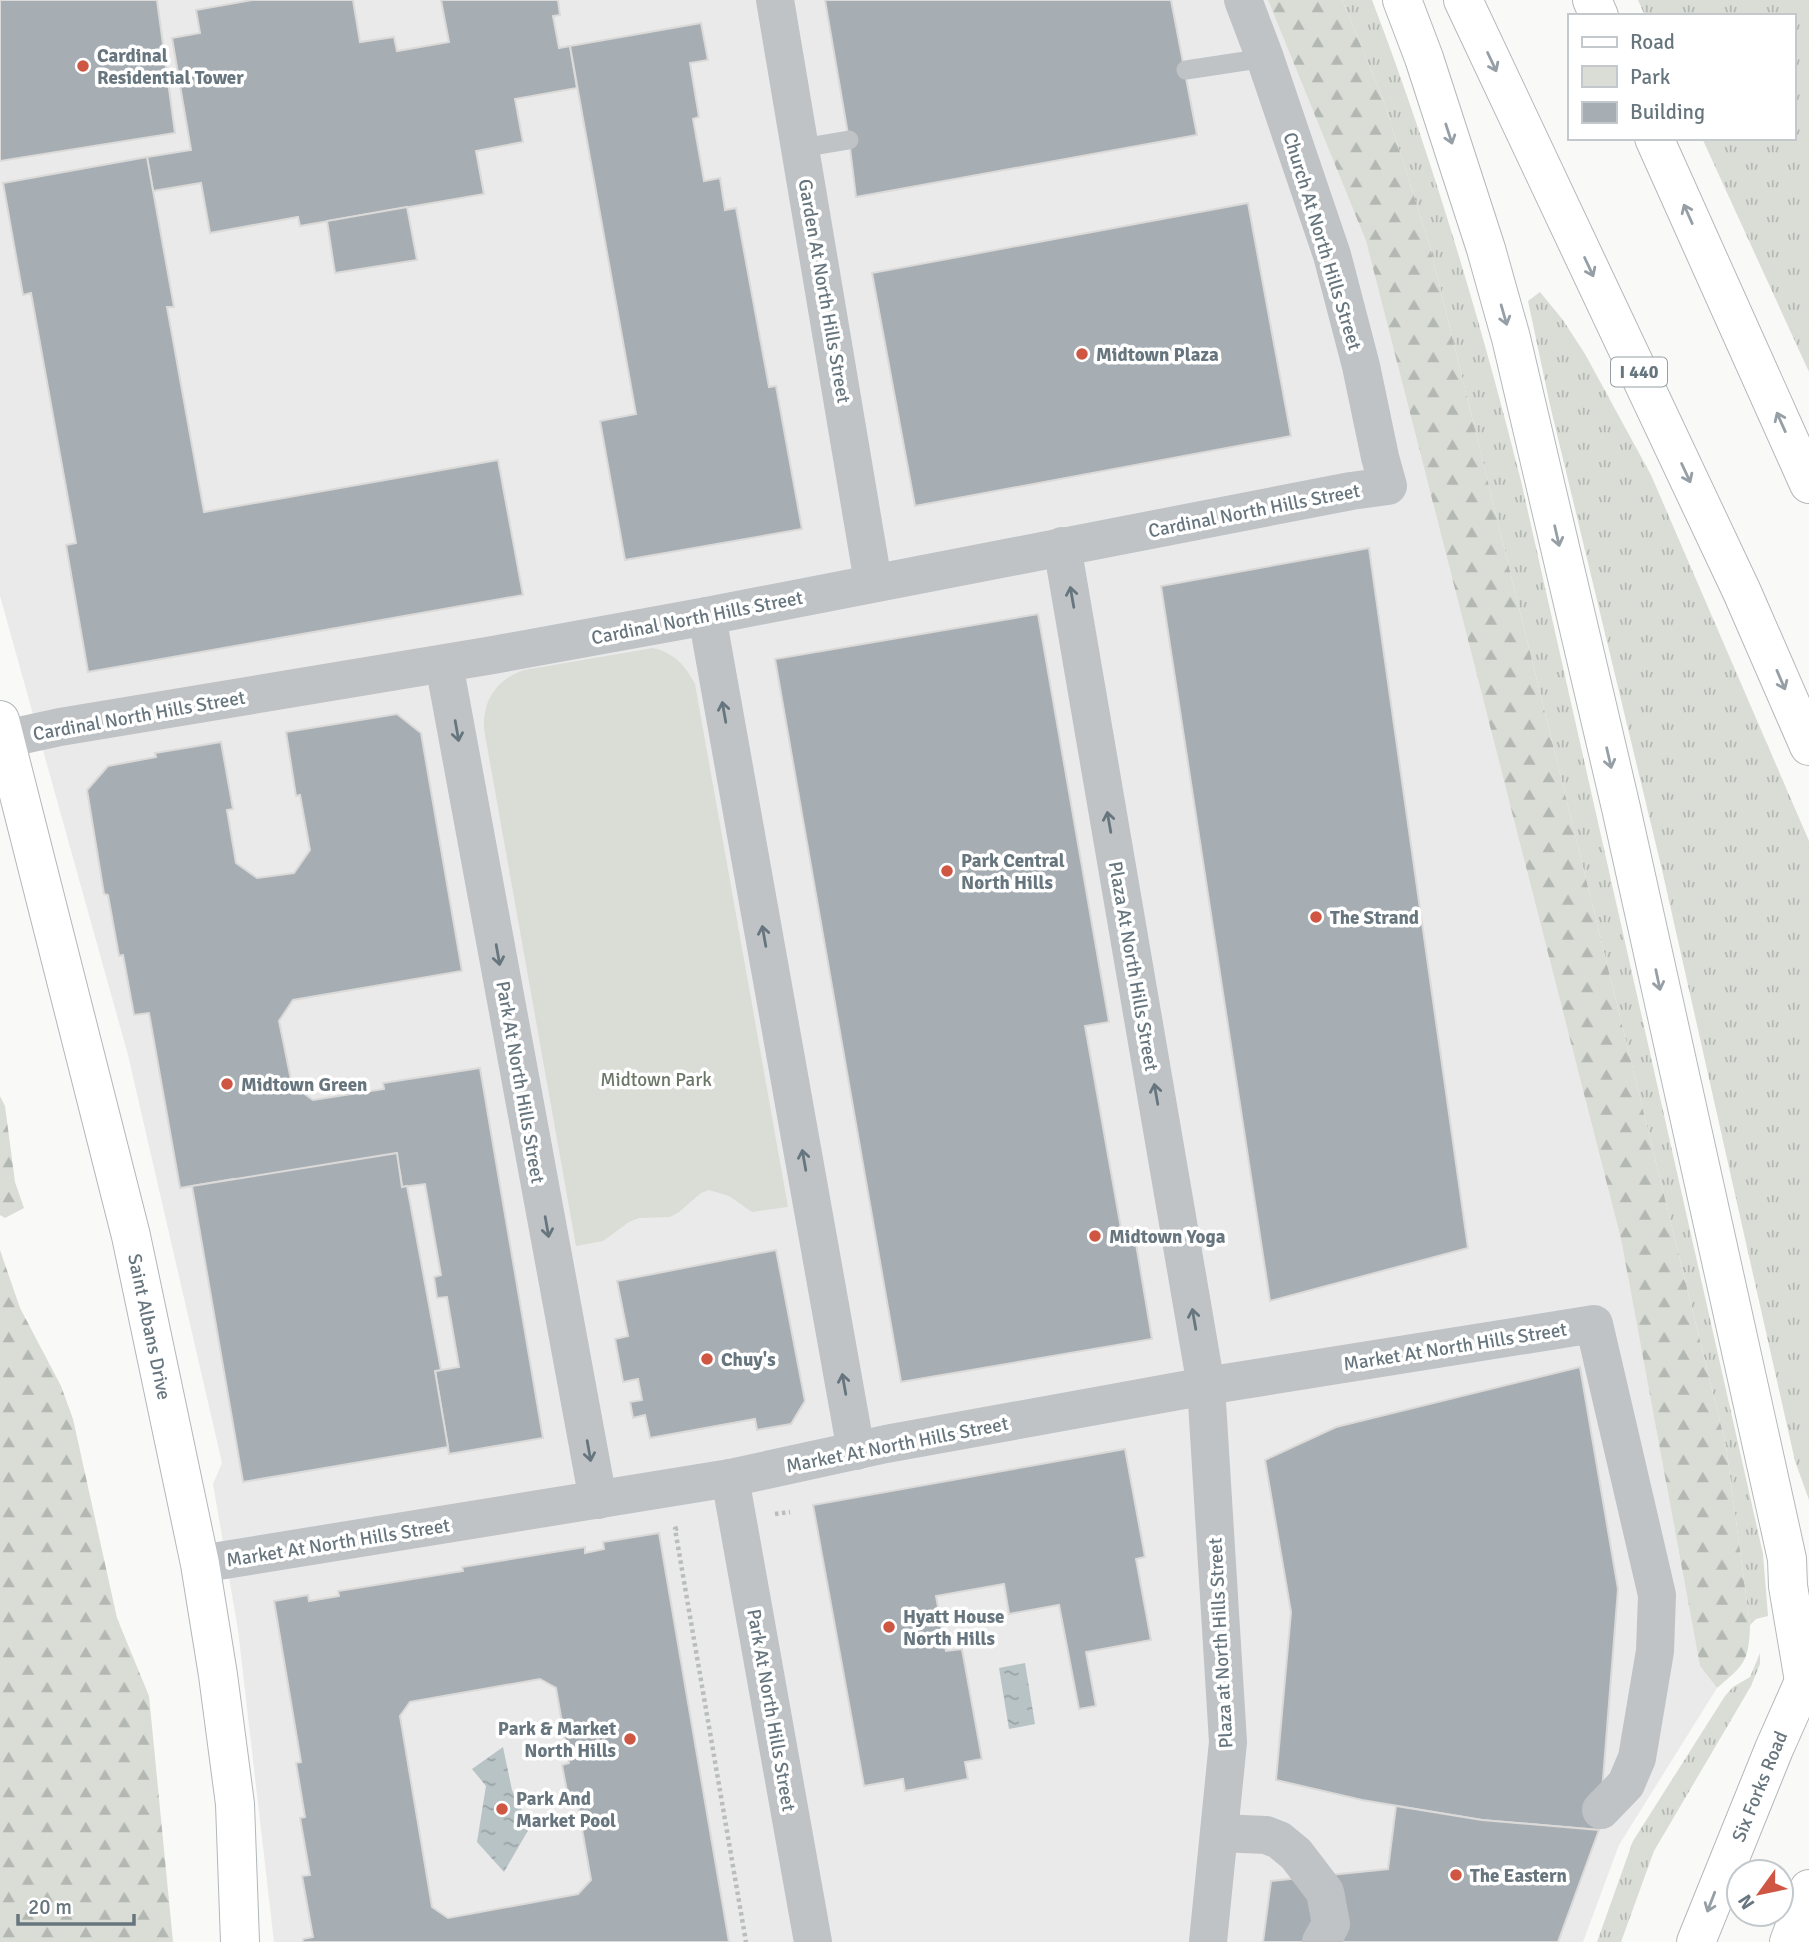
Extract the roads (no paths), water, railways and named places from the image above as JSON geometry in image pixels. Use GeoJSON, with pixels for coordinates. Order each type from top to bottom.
{"type":"FeatureCollection","features":[{"type":"Feature","properties":{"kind":"main road"},"geometry":{"type":"LineString","coordinates":[[1402,0],[1424,58],[1482,237],[1511,338],[1621,808],[1784,1545],[1788,1586],[1807,1676]]}},
{"type":"Feature","properties":{"kind":"main road","name":"I 440"},"geometry":{"type":"LineString","coordinates":[[1463,0],[1742,592],[1809,746]]}},
{"type":"Feature","properties":{"kind":"main road"},"geometry":{"type":"LineString","coordinates":[[1655,140],[1809,484]]}},
{"type":"Feature","properties":{"kind":"main road","name":"Saint Albans Drive"},"geometry":{"type":"LineString","coordinates":[[3,730],[131,1236],[200,1564],[235,1804],[240,1942]]}},
{"type":"Feature","properties":{"kind":"main road","name":"Six Forks Road"},"geometry":{"type":"LineString","coordinates":[[1696,1942],[1768,1762],[1807,1676]]}},
{"type":"Feature","properties":{"kind":"main road"},"geometry":{"type":"LineString","coordinates":[[1789,1942],[1809,1889]]}},
{"type":"Feature","properties":{"kind":"street","name":"Garden At North Hills Street"},"geometry":{"type":"LineString","coordinates":[[775,0],[873,582]]}},
{"type":"Feature","properties":{"kind":"street","name":"Church At North Hills Street"},"geometry":{"type":"LineString","coordinates":[[1242,0],[1265,58],[1332,254],[1388,486]]}},
{"type":"Feature","properties":{"kind":"street","name":"Cardinal North Hills Street"},"geometry":{"type":"LineString","coordinates":[[3,730],[61,727],[444,664],[1388,486]]}},
{"type":"Feature","properties":{"kind":"street","name":"Plaza At North Hills Street"},"geometry":{"type":"LineString","coordinates":[[1062,546],[1206,1386]]}},
{"type":"Feature","properties":{"kind":"street"},"geometry":{"type":"LineString","coordinates":[[707,616],[856,1451]]}},
{"type":"Feature","properties":{"kind":"street","name":"Park At North Hills Street"},"geometry":{"type":"LineString","coordinates":[[444,664],[598,1500]]}},
{"type":"Feature","properties":{"kind":"street","name":"Market At North Hills Street"},"geometry":{"type":"LineString","coordinates":[[200,1564],[730,1478],[856,1451],[1206,1386],[1594,1324],[1657,1595],[1655,1651],[1637,1758],[1626,1784],[1601,1810]]}},
{"type":"Feature","properties":{"kind":"street","name":"Plaza at North Hills Street"},"geometry":{"type":"LineString","coordinates":[[1206,1386],[1228,1742],[1208,1942]]}},
{"type":"Feature","properties":{"kind":"street","name":"Park At North Hills Street"},"geometry":{"type":"LineString","coordinates":[[730,1478],[813,1942]]}},
{"type":"Feature","properties":{"kind":"street"},"geometry":{"type":"LineString","coordinates":[[1219,1833],[1266,1835],[1279,1840],[1296,1854],[1325,1892],[1331,1924],[1321,1942]]}},
{"type":"Feature","properties":{"kind":"lane"},"geometry":{"type":"LineString","coordinates":[[1186,69],[1265,58]]}},
{"type":"Feature","properties":{"kind":"lane"},"geometry":{"type":"LineString","coordinates":[[801,148],[849,140]]}},
{"type":"Feature","properties":{"kind":"water"},"geometry":{"type":"Polygon","coordinates":[[[1025,1663],[1035,1724],[1009,1729],[999,1668],[1025,1663]]]}},
{"type":"Feature","properties":{"kind":"water","name":"Park And Market Pool"},"geometry":{"type":"Polygon","coordinates":[[[503,1747],[512,1790],[530,1827],[504,1872],[477,1842],[486,1786],[472,1769],[503,1747]]]}},
{"type":"Feature","properties":{"kind":"place","name":"Cardinal Residential Tower"},"geometry":{"type":"Point","coordinates":[83,66]}},
{"type":"Feature","properties":{"kind":"place","name":"Midtown Plaza"},"geometry":{"type":"Point","coordinates":[1082,354]}},
{"type":"Feature","properties":{"kind":"place","name":"Park Central North Hills"},"geometry":{"type":"Point","coordinates":[947,871]}},
{"type":"Feature","properties":{"kind":"place","name":"The Strand"},"geometry":{"type":"Point","coordinates":[1316,917]}},
{"type":"Feature","properties":{"kind":"place","name":"Midtown Green"},"geometry":{"type":"Point","coordinates":[227,1084]}},
{"type":"Feature","properties":{"kind":"place","name":"Midtown Yoga"},"geometry":{"type":"Point","coordinates":[1095,1236]}},
{"type":"Feature","properties":{"kind":"place","name":"Chuy's"},"geometry":{"type":"Point","coordinates":[707,1359]}},
{"type":"Feature","properties":{"kind":"place","name":"Hyatt House North Hills"},"geometry":{"type":"Point","coordinates":[889,1627]}},
{"type":"Feature","properties":{"kind":"place","name":"Park & Market North Hills"},"geometry":{"type":"Point","coordinates":[630,1739]}},
{"type":"Feature","properties":{"kind":"place","name":"Park And Market Pool"},"geometry":{"type":"Point","coordinates":[502,1809]}},
{"type":"Feature","properties":{"kind":"place","name":"The Eastern"},"geometry":{"type":"Point","coordinates":[1456,1875]}},
{"type":"Feature","properties":{"kind":"park label","name":"Midtown Park"},"geometry":{"type":"Point","coordinates":[656,1079]}}]}
